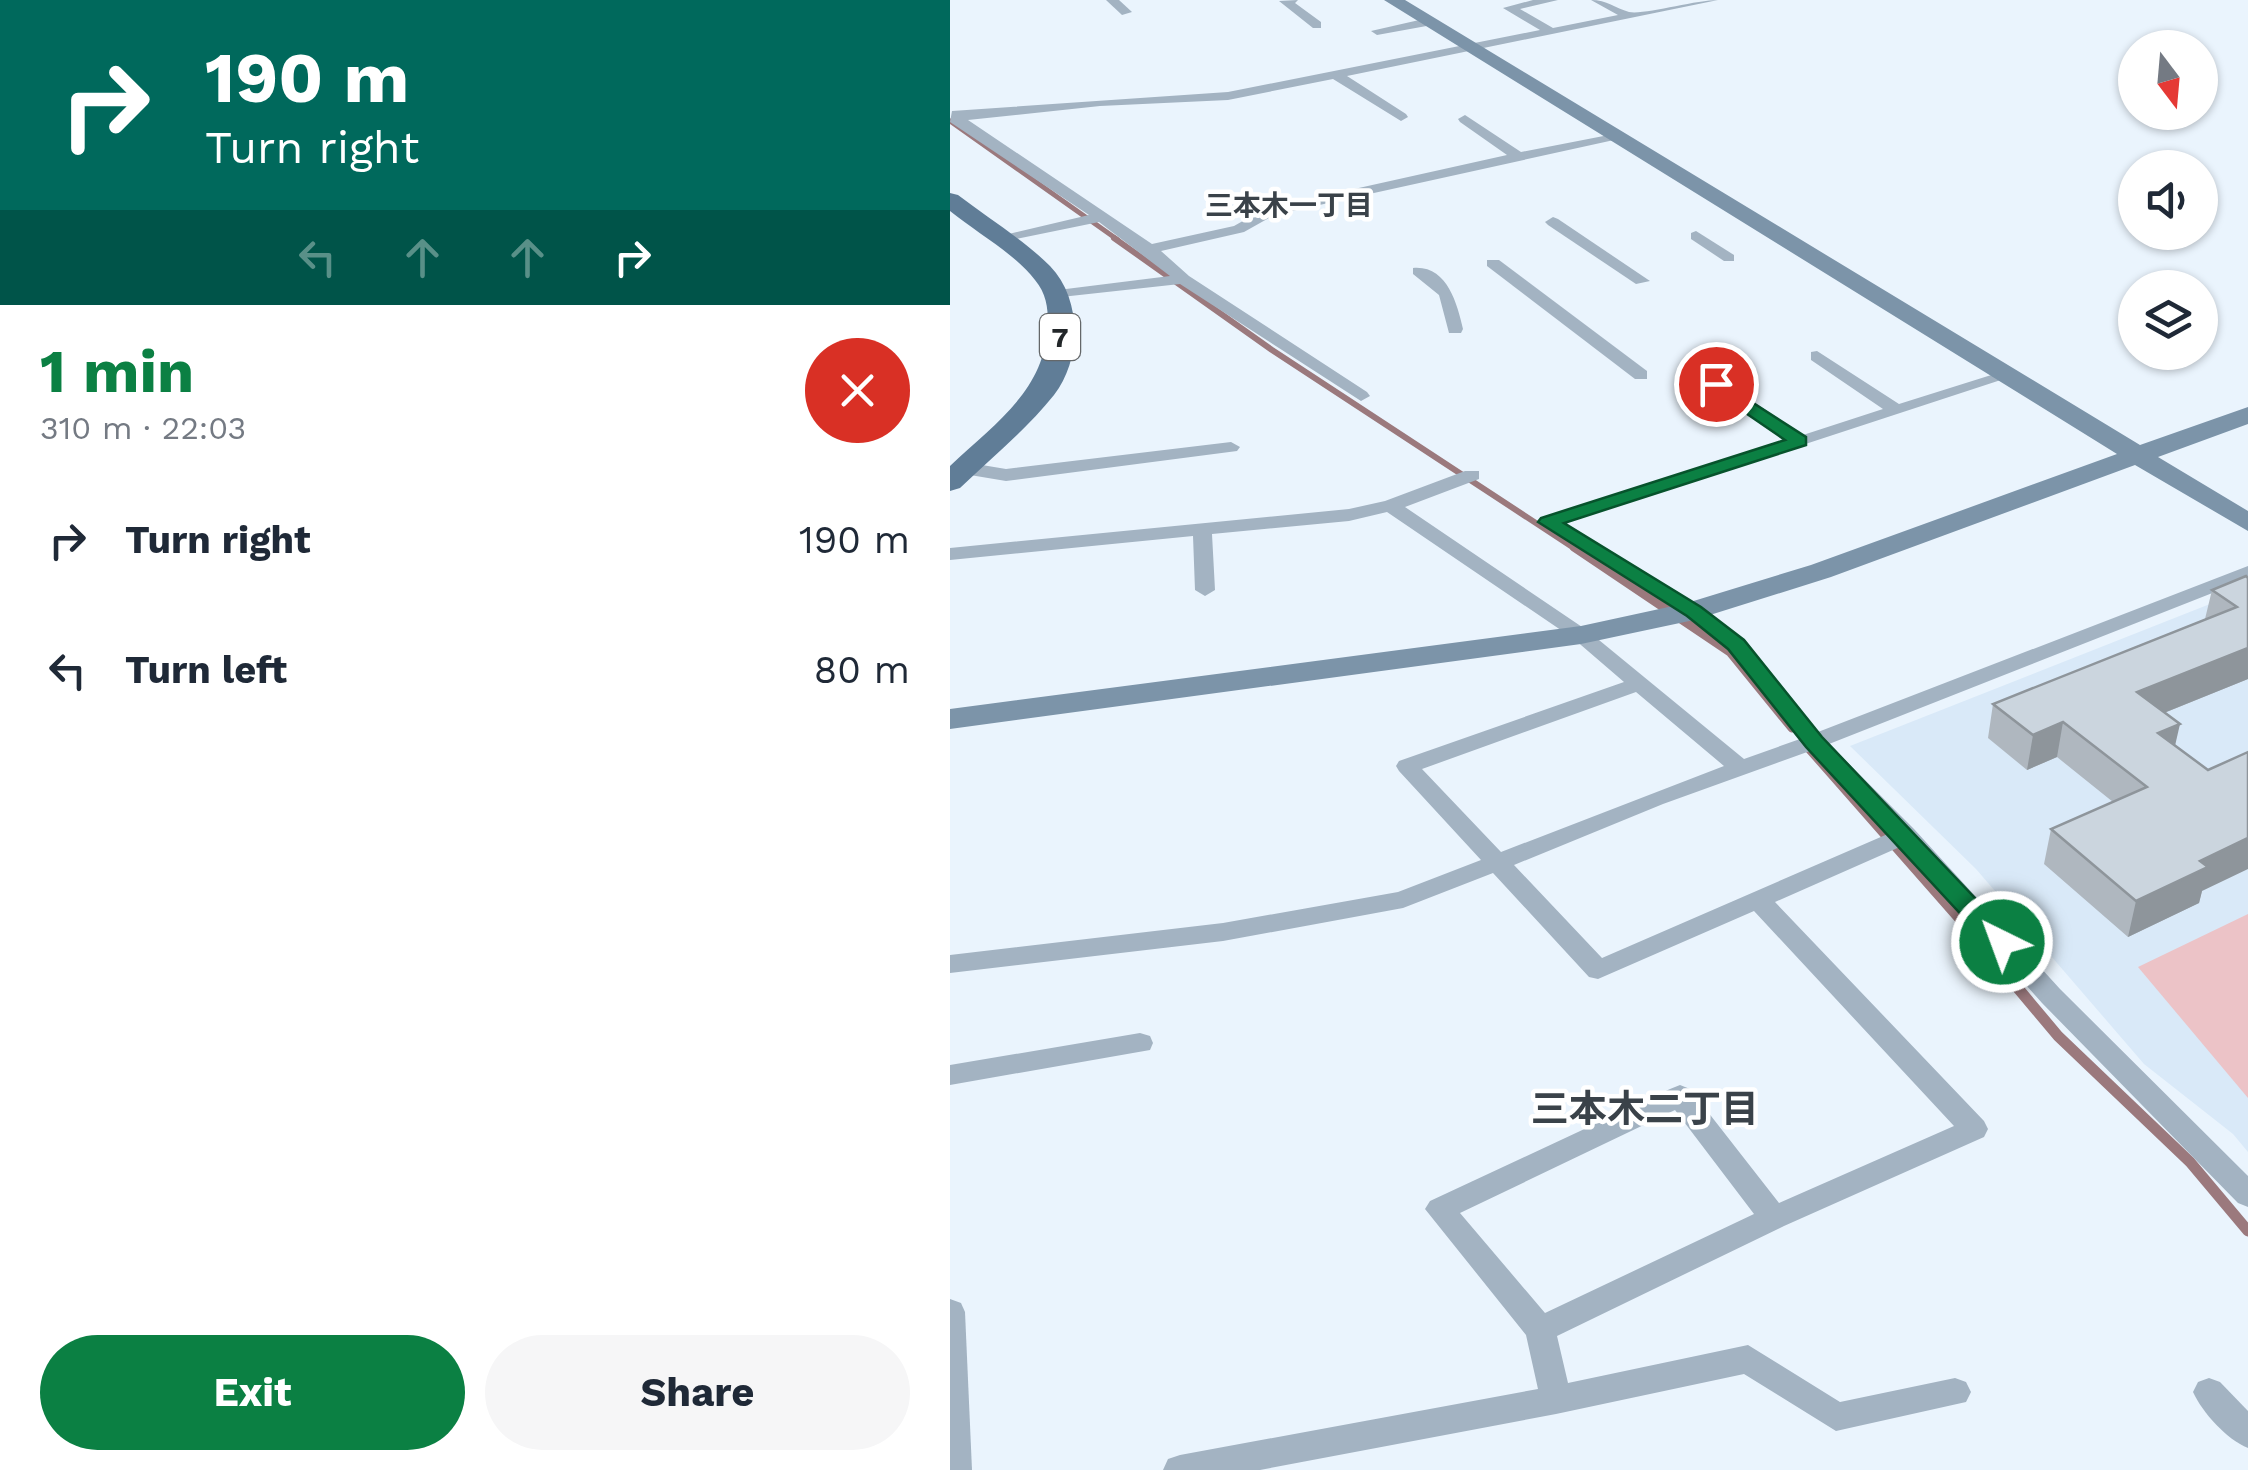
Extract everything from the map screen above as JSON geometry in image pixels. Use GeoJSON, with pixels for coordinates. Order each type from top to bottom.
{"type":"FeatureCollection","features":[{"type":"Feature","properties":{"kind":"main road","name":"7"},"geometry":{"type":"LineString","coordinates":[[950,200],[1042,272],[1058,295],[1060,352],[1044,390],[957,475]]}},
{"type":"Feature","properties":{"kind":"street"},"geometry":{"type":"LineString","coordinates":[[1112,0],[1126,12]]}},
{"type":"Feature","properties":{"kind":"street"},"geometry":{"type":"LineString","coordinates":[[1292,0],[1285,1],[1317,25]]}},
{"type":"Feature","properties":{"kind":"street"},"geometry":{"type":"LineString","coordinates":[[1393,0],[2248,522]]}},
{"type":"Feature","properties":{"kind":"street"},"geometry":{"type":"LineString","coordinates":[[1552,0],[1509,8],[1552,32]]}},
{"type":"Feature","properties":{"kind":"street"},"geometry":{"type":"LineString","coordinates":[[1597,0],[1628,16]]}},
{"type":"Feature","properties":{"kind":"street"},"geometry":{"type":"LineString","coordinates":[[952,116],[1100,102],[1228,96],[1712,0]]}},
{"type":"Feature","properties":{"kind":"street"},"geometry":{"type":"LineString","coordinates":[[1377,31],[1428,22]]}},
{"type":"Feature","properties":{"kind":"street"},"geometry":{"type":"LineString","coordinates":[[1336,75],[1400,117]]}},
{"type":"Feature","properties":{"kind":"street"},"geometry":{"type":"LineString","coordinates":[[952,116],[1149,250],[1183,279],[1361,396]]}},
{"type":"Feature","properties":{"kind":"street"},"geometry":{"type":"LineString","coordinates":[[1465,119],[1519,157]]}},
{"type":"Feature","properties":{"kind":"street"},"geometry":{"type":"LineString","coordinates":[[1149,250],[1239,229],[1270,212],[1614,136]]}},
{"type":"Feature","properties":{"kind":"street"},"geometry":{"type":"LineString","coordinates":[[1001,240],[1099,217]]}},
{"type":"Feature","properties":{"kind":"street"},"geometry":{"type":"LineString","coordinates":[[1553,222],[1642,281]]}},
{"type":"Feature","properties":{"kind":"street"},"geometry":{"type":"LineString","coordinates":[[1696,236],[1729,258]]}},
{"type":"Feature","properties":{"kind":"street"},"geometry":{"type":"LineString","coordinates":[[1493,263],[1641,376]]}},
{"type":"Feature","properties":{"kind":"street"},"geometry":{"type":"LineString","coordinates":[[1419,271],[1447,293],[1454,329]]}},
{"type":"Feature","properties":{"kind":"street"},"geometry":{"type":"LineString","coordinates":[[1058,295],[1183,279]]}},
{"type":"Feature","properties":{"kind":"street"},"geometry":{"type":"LineString","coordinates":[[1817,356],[1896,410]]}},
{"type":"Feature","properties":{"kind":"street"},"geometry":{"type":"LineString","coordinates":[[2004,376],[1548,522],[1694,612],[1736,644],[1814,742],[1906,835],[2050,996],[2248,1196]]}},
{"type":"Feature","properties":{"kind":"street"},"geometry":{"type":"LineString","coordinates":[[1716,384],[1800,441]]}},
{"type":"Feature","properties":{"kind":"street"},"geometry":{"type":"LineString","coordinates":[[950,719],[1581,635],[1694,612],[1821,571],[2248,415]]}},
{"type":"Feature","properties":{"kind":"street"},"geometry":{"type":"LineString","coordinates":[[957,475],[1006,474],[1231,447]]}},
{"type":"Feature","properties":{"kind":"street"},"geometry":{"type":"LineString","coordinates":[[950,554],[1349,515],[1390,506],[1472,475]]}},
{"type":"Feature","properties":{"kind":"street"},"geometry":{"type":"LineString","coordinates":[[1390,506],[1581,635],[1740,768]]}},
{"type":"Feature","properties":{"kind":"street"},"geometry":{"type":"LineString","coordinates":[[1202,530],[1205,590]]}},
{"type":"Feature","properties":{"kind":"street"},"geometry":{"type":"LineString","coordinates":[[950,964],[1223,932],[1403,900],[2248,572]]}},
{"type":"Feature","properties":{"kind":"street"},"geometry":{"type":"LineString","coordinates":[[1640,682],[1407,766],[1598,970],[1906,835]]}},
{"type":"Feature","properties":{"kind":"street"},"geometry":{"type":"LineString","coordinates":[[1540,1330],[1774,1218],[1974,1129],[1759,901]]}},
{"type":"Feature","properties":{"kind":"street"},"geometry":{"type":"LineString","coordinates":[[950,1075],[1140,1043]]}},
{"type":"Feature","properties":{"kind":"street"},"geometry":{"type":"LineString","coordinates":[[1556,1400],[1540,1330],[1440,1209],[1680,1096],[1774,1218]]}},
{"type":"Feature","properties":{"kind":"street"},"geometry":{"type":"LineString","coordinates":[[951,1327],[954,1470]]}},
{"type":"Feature","properties":{"kind":"street"},"geometry":{"type":"LineString","coordinates":[[1180,1470],[1556,1400],[1748,1359],[1836,1416],[1955,1392]]}},
{"type":"Feature","properties":{"kind":"street"},"geometry":{"type":"LineString","coordinates":[[2209,1392],[2248,1433]]}},
{"type":"Feature","properties":{"kind":"shaded area"},"geometry":{"type":"Polygon","coordinates":[[[2248,589],[2248,1152],[2233,1134],[2144,1064],[1976,869],[1850,746],[2248,589]]]}},
{"type":"Feature","properties":{"kind":"shaded area"},"geometry":{"type":"Polygon","coordinates":[[[2248,914],[2248,1098],[2138,967],[2248,914]]]}},
{"type":"Feature","properties":{"kind":"building"},"geometry":{"type":"Polygon","coordinates":[[[2246,576],[2248,648],[2137,692],[2180,724],[2158,733],[2208,770],[2248,752],[2248,838],[2200,861],[2208,867],[2136,901],[2051,829],[2147,787],[2063,722],[2033,735],[1993,704],[2237,607],[2212,590],[2246,576]]]}},
{"type":"Feature","properties":{"kind":"waterway"},"geometry":{"type":"LineString","coordinates":[[950,121],[1118,240]]}},
{"type":"Feature","properties":{"kind":"waterway"},"geometry":{"type":"LineString","coordinates":[[1114,238],[1272,350],[1577,550]]}},
{"type":"Feature","properties":{"kind":"waterway"},"geometry":{"type":"LineString","coordinates":[[1574,547],[1730,652],[1792,728]]}},
{"type":"Feature","properties":{"kind":"waterway"},"geometry":{"type":"LineString","coordinates":[[1805,744],[1987,951]]}},
{"type":"Feature","properties":{"kind":"waterway"},"geometry":{"type":"LineString","coordinates":[[1985,949],[2058,1036],[2190,1162],[2248,1231]]}},
{"type":"Feature","properties":{"kind":"district","name":"三本木一丁目"},"geometry":{"type":"Point","coordinates":[1289,205]}},
{"type":"Feature","properties":{"kind":"district","name":"三本木二丁目"},"geometry":{"type":"Point","coordinates":[1645,1109]}},
{"type":"Feature","properties":{"kind":"route"},"geometry":{"type":"LineString","coordinates":[[1716,384],[1800,441],[1548,522],[1694,612],[1736,644],[1814,742],[1906,835],[2002,942]]}}]}
